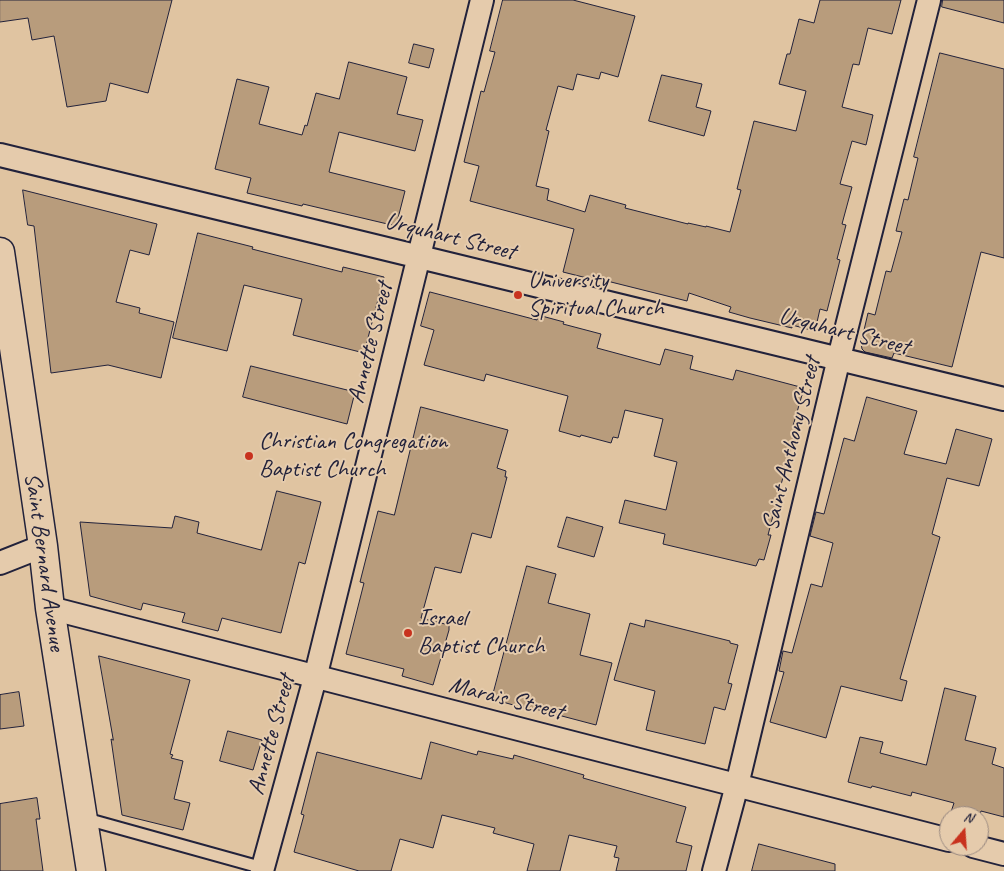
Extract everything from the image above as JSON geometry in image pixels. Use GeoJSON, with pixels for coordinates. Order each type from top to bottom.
{"type":"FeatureCollection","features":[{"type":"Feature","properties":{"kind":"street","name":"Annette Street"},"geometry":{"type":"LineString","coordinates":[[262,869],[315,678],[482,0]]}},
{"type":"Feature","properties":{"kind":"street","name":"Saint Anthony Street"},"geometry":{"type":"LineString","coordinates":[[714,871],[737,785],[839,358],[929,0]]}},
{"type":"Feature","properties":{"kind":"street","name":"Urquhart Street"},"geometry":{"type":"LineString","coordinates":[[0,155],[1004,399]]}},
{"type":"Feature","properties":{"kind":"street","name":"Saint Bernard Avenue"},"geometry":{"type":"LineString","coordinates":[[0,252],[50,608],[91,871]]}},
{"type":"Feature","properties":{"kind":"street"},"geometry":{"type":"LineString","coordinates":[[0,563],[42,546]]}},
{"type":"Feature","properties":{"kind":"street","name":"Marais Street"},"geometry":{"type":"LineString","coordinates":[[50,608],[315,678],[939,837]]}},
{"type":"Feature","properties":{"kind":"street"},"geometry":{"type":"LineString","coordinates":[[989,850],[1004,854]]}},
{"type":"Feature","properties":{"kind":"lane"},"geometry":{"type":"LineString","coordinates":[[83,818],[262,869]]}},
{"type":"Feature","properties":{"kind":"building"},"geometry":{"type":"Polygon","coordinates":[[[0,0],[172,0],[148,93],[110,83],[106,101],[67,107],[54,36],[32,40],[28,18],[0,22],[0,0]]]}},
{"type":"Feature","properties":{"kind":"building"},"geometry":{"type":"Polygon","coordinates":[[[503,0],[573,0],[635,16],[618,77],[601,72],[599,79],[577,74],[573,90],[558,86],[546,130],[549,131],[536,186],[549,189],[547,200],[585,212],[590,195],[626,205],[625,208],[688,224],[730,232],[741,190],[737,189],[754,121],[796,131],[806,91],[779,84],[787,54],[790,54],[799,19],[814,23],[820,0],[901,0],[892,34],[868,28],[859,65],[853,64],[842,107],[873,115],[866,145],[852,141],[840,184],[852,187],[842,224],[846,225],[837,259],[840,260],[827,311],[820,309],[815,331],[792,325],[792,328],[729,312],[731,307],[689,293],[687,301],[591,277],[591,279],[563,272],[574,229],[470,201],[479,166],[464,162],[481,91],[484,92],[495,52],[490,51],[503,0]]]}},
{"type":"Feature","properties":{"kind":"building"},"geometry":{"type":"Polygon","coordinates":[[[943,0],[1004,0],[1004,23],[942,7],[943,0]]]}},
{"type":"Feature","properties":{"kind":"building"},"geometry":{"type":"Polygon","coordinates":[[[414,44],[434,49],[429,68],[409,63],[414,44]]]}},
{"type":"Feature","properties":{"kind":"building"},"geometry":{"type":"Polygon","coordinates":[[[940,53],[1004,69],[1004,258],[981,252],[952,367],[894,353],[892,358],[865,352],[862,349],[861,343],[868,313],[875,315],[886,271],[891,272],[902,232],[896,231],[904,199],[908,200],[918,158],[914,157],[940,53]]]}},
{"type":"Feature","properties":{"kind":"building"},"geometry":{"type":"Polygon","coordinates":[[[349,62],[407,77],[397,114],[423,120],[415,151],[339,132],[329,172],[405,191],[396,226],[247,193],[251,178],[215,169],[237,79],[269,87],[259,124],[302,135],[305,125],[307,126],[316,93],[339,99],[349,62]]]}},
{"type":"Feature","properties":{"kind":"building"},"geometry":{"type":"Polygon","coordinates":[[[662,75],[702,84],[696,107],[711,111],[704,136],[649,121],[662,75]]]}},
{"type":"Feature","properties":{"kind":"building"},"geometry":{"type":"Polygon","coordinates":[[[23,190],[157,224],[149,255],[130,250],[116,302],[140,308],[139,313],[174,322],[161,378],[108,365],[51,373],[34,226],[28,225],[23,190]]]}},
{"type":"Feature","properties":{"kind":"building"},"geometry":{"type":"Polygon","coordinates":[[[198,233],[342,272],[343,267],[384,277],[364,353],[293,335],[302,299],[244,285],[227,351],[173,338],[198,233]]]}},
{"type":"Feature","properties":{"kind":"building"},"geometry":{"type":"Polygon","coordinates":[[[430,292],[537,320],[538,315],[564,322],[563,324],[601,334],[597,348],[660,365],[665,349],[693,356],[690,369],[733,380],[736,370],[804,388],[793,426],[796,427],[768,535],[771,535],[764,560],[759,559],[756,566],[663,544],[665,534],[619,523],[625,500],[666,510],[677,462],[654,456],[663,419],[625,410],[618,438],[613,437],[611,443],[581,435],[580,437],[559,431],[568,396],[486,374],[484,381],[424,365],[434,330],[421,326],[430,292]]]}},
{"type":"Feature","properties":{"kind":"building"},"geometry":{"type":"Polygon","coordinates":[[[251,366],[355,392],[347,424],[243,397],[251,366]]]}},
{"type":"Feature","properties":{"kind":"building"},"geometry":{"type":"Polygon","coordinates":[[[867,397],[917,411],[904,454],[946,464],[956,429],[992,439],[979,486],[947,478],[932,534],[940,537],[900,679],[907,681],[902,701],[841,686],[826,738],[770,722],[784,672],[779,671],[783,651],[792,653],[811,584],[822,587],[833,543],[810,536],[816,512],[824,514],[844,438],[854,441],[867,397]]]}},
{"type":"Feature","properties":{"kind":"building"},"geometry":{"type":"Polygon","coordinates":[[[421,407],[508,430],[497,468],[506,471],[505,477],[507,477],[491,538],[472,533],[461,573],[435,567],[421,618],[449,625],[449,630],[433,685],[402,676],[404,669],[346,654],[364,583],[360,582],[378,511],[394,515],[421,407]]]}},
{"type":"Feature","properties":{"kind":"building"},"geometry":{"type":"Polygon","coordinates":[[[277,491],[321,502],[305,564],[299,562],[281,633],[222,618],[218,631],[182,622],[185,613],[143,603],[141,610],[90,596],[80,522],[172,528],[175,516],[199,522],[197,533],[261,550],[277,491]]]}},
{"type":"Feature","properties":{"kind":"building"},"geometry":{"type":"Polygon","coordinates":[[[567,517],[603,527],[594,557],[558,547],[567,517]]]}},
{"type":"Feature","properties":{"kind":"building"},"geometry":{"type":"Polygon","coordinates":[[[527,566],[556,574],[548,603],[590,614],[580,655],[612,663],[596,725],[492,699],[527,566]]]}},
{"type":"Feature","properties":{"kind":"building"},"geometry":{"type":"Polygon","coordinates":[[[646,620],[730,641],[730,643],[738,645],[728,683],[732,684],[725,710],[714,707],[705,744],[646,730],[655,691],[614,680],[630,623],[644,627],[646,620]]]}},
{"type":"Feature","properties":{"kind":"building"},"geometry":{"type":"Polygon","coordinates":[[[99,656],[190,680],[170,754],[173,755],[171,758],[183,761],[174,799],[190,803],[183,830],[122,815],[111,739],[113,740],[99,656]]]}},
{"type":"Feature","properties":{"kind":"building"},"geometry":{"type":"Polygon","coordinates":[[[945,688],[976,696],[965,740],[996,748],[992,764],[1004,768],[1004,817],[989,813],[989,806],[953,806],[954,803],[912,792],[911,796],[848,782],[860,737],[883,742],[880,753],[926,765],[945,688]]]}},
{"type":"Feature","properties":{"kind":"building"},"geometry":{"type":"Polygon","coordinates":[[[19,692],[24,726],[0,729],[0,695],[19,692]]]}},
{"type":"Feature","properties":{"kind":"building"},"geometry":{"type":"Polygon","coordinates":[[[228,731],[262,740],[253,770],[220,761],[228,731]]]}},
{"type":"Feature","properties":{"kind":"building"},"geometry":{"type":"Polygon","coordinates":[[[431,742],[477,755],[478,751],[513,759],[514,755],[584,775],[583,778],[686,807],[676,842],[692,846],[686,871],[616,871],[619,858],[614,857],[617,846],[569,835],[560,871],[527,871],[534,844],[493,833],[495,828],[442,815],[433,848],[400,839],[391,871],[359,871],[294,852],[304,815],[301,814],[317,752],[421,779],[431,742]]]}},
{"type":"Feature","properties":{"kind":"building"},"geometry":{"type":"Polygon","coordinates":[[[37,798],[40,819],[36,819],[43,871],[0,871],[0,804],[37,798]]]}},
{"type":"Feature","properties":{"kind":"building"},"geometry":{"type":"Polygon","coordinates":[[[759,844],[835,864],[835,871],[752,871],[759,844]]]}},
{"type":"Feature","properties":{"kind":"place","name":"University Spiritual Church"},"geometry":{"type":"Point","coordinates":[518,295]}},
{"type":"Feature","properties":{"kind":"place","name":"Christian Congregation Baptist Church"},"geometry":{"type":"Point","coordinates":[249,456]}},
{"type":"Feature","properties":{"kind":"place","name":"Israel Baptist Church"},"geometry":{"type":"Point","coordinates":[408,633]}}]}
